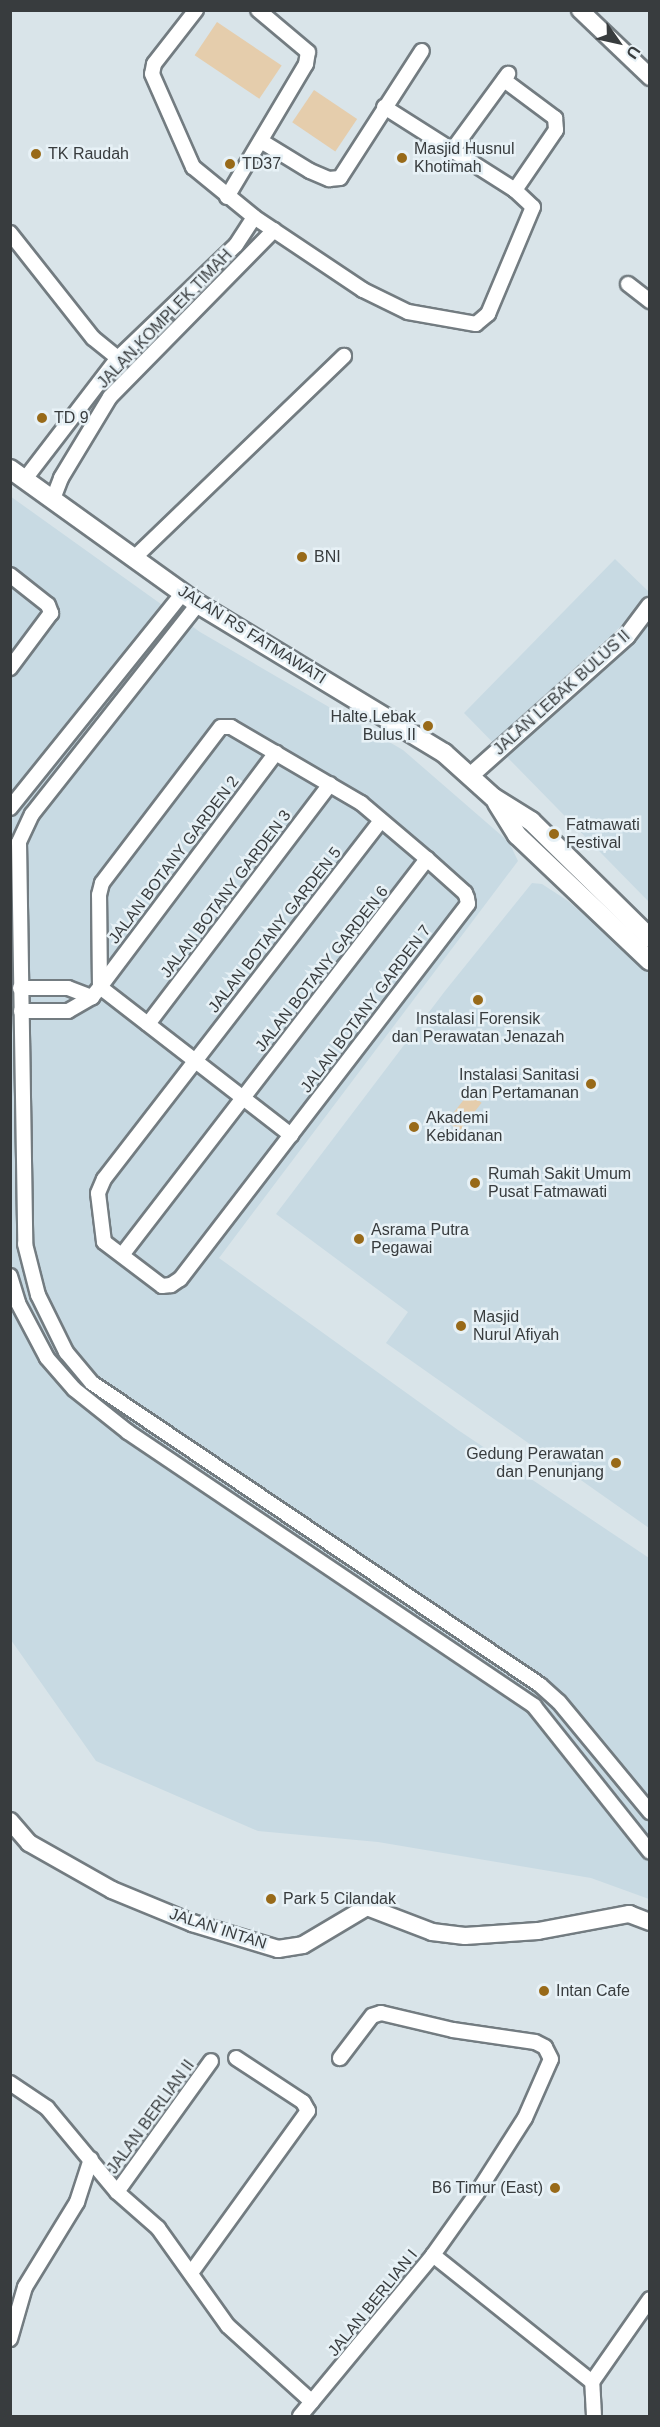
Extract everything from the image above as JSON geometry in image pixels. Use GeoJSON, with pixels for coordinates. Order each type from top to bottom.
{"type":"FeatureCollection","features":[{"type":"Feature","properties":{"kind":"main road","name":"JALAN RS FATMAWATI"},"geometry":{"type":"LineString","coordinates":[[18,474],[133,559],[191,598],[423,737],[494,798],[531,821],[576,879],[650,961]]}},
{"type":"Feature","properties":{"kind":"main road","name":"JALAN RS FATMAWATI"},"geometry":{"type":"LineString","coordinates":[[592,895],[650,938]]}},
{"type":"Feature","properties":{"kind":"street"},"geometry":{"type":"LineString","coordinates":[[196,10],[154,64],[152,74],[193,166],[227,197],[254,217],[363,290],[408,312],[476,324],[488,315],[533,207],[515,190],[451,152],[384,107]]}},
{"type":"Feature","properties":{"kind":"street"},"geometry":{"type":"LineString","coordinates":[[227,197],[306,64],[308,52],[258,10]]}},
{"type":"Feature","properties":{"kind":"street"},"geometry":{"type":"LineString","coordinates":[[580,10],[650,77]]}},
{"type":"Feature","properties":{"kind":"street"},"geometry":{"type":"LineString","coordinates":[[261,141],[310,171],[329,179],[340,178],[422,51]]}},
{"type":"Feature","properties":{"kind":"street"},"geometry":{"type":"LineString","coordinates":[[451,152],[506,77],[555,118],[556,130],[515,190]]}},
{"type":"Feature","properties":{"kind":"street","name":"JALAN KOMPLEK TIMAH"},"geometry":{"type":"LineString","coordinates":[[18,474],[118,358],[236,244],[254,217]]}},
{"type":"Feature","properties":{"kind":"street","name":"JALAN KOMPLEK TIMAH"},"geometry":{"type":"LineString","coordinates":[[53,499],[61,478],[110,397],[274,230]]}},
{"type":"Feature","properties":{"kind":"street"},"geometry":{"type":"LineString","coordinates":[[10,233],[93,338],[118,358]]}},
{"type":"Feature","properties":{"kind":"street"},"geometry":{"type":"LineString","coordinates":[[236,244],[249,256]]}},
{"type":"Feature","properties":{"kind":"street"},"geometry":{"type":"LineString","coordinates":[[628,284],[650,301]]}},
{"type":"Feature","properties":{"kind":"street"},"geometry":{"type":"LineString","coordinates":[[133,559],[344,356]]}},
{"type":"Feature","properties":{"kind":"street"},"geometry":{"type":"LineString","coordinates":[[10,575],[48,605],[51,613],[10,668]]}},
{"type":"Feature","properties":{"kind":"street"},"geometry":{"type":"LineString","coordinates":[[10,808],[191,598]]}},
{"type":"Feature","properties":{"kind":"street"},"geometry":{"type":"LineString","coordinates":[[191,598],[32,814],[19,842],[25,1244],[38,1295],[66,1352],[92,1383],[540,1685],[559,1702],[650,1812]]}},
{"type":"Feature","properties":{"kind":"street","name":"JALAN LEBAK BULUS II"},"geometry":{"type":"LineString","coordinates":[[470,776],[627,636],[650,606]]}},
{"type":"Feature","properties":{"kind":"street"},"geometry":{"type":"LineString","coordinates":[[96,992],[99,895],[102,883],[221,728],[231,727],[330,784],[381,820],[426,860]]}},
{"type":"Feature","properties":{"kind":"street","name":"JALAN BOTANY GARDEN 2"},"geometry":{"type":"LineString","coordinates":[[96,992],[276,753]]}},
{"type":"Feature","properties":{"kind":"street","name":"JALAN BOTANY GARDEN 3"},"geometry":{"type":"LineString","coordinates":[[148,1024],[330,784]]}},
{"type":"Feature","properties":{"kind":"street","name":"JALAN BOTANY GARDEN 5"},"geometry":{"type":"LineString","coordinates":[[122,1255],[104,1242],[100,1231],[98,1193],[104,1179],[381,820]]}},
{"type":"Feature","properties":{"kind":"street","name":"JALAN BOTANY GARDEN 7"},"geometry":{"type":"LineString","coordinates":[[122,1255],[162,1286],[171,1285],[180,1279],[291,1135],[468,904],[465,893],[426,860]]}},
{"type":"Feature","properties":{"kind":"street","name":"JALAN BOTANY GARDEN 6"},"geometry":{"type":"LineString","coordinates":[[122,1255],[426,860]]}},
{"type":"Feature","properties":{"kind":"street"},"geometry":{"type":"LineString","coordinates":[[21,988],[68,988],[96,992],[148,1024],[291,1135]]}},
{"type":"Feature","properties":{"kind":"street"},"geometry":{"type":"LineString","coordinates":[[21,1011],[68,1011],[96,992]]}},
{"type":"Feature","properties":{"kind":"street"},"geometry":{"type":"LineString","coordinates":[[10,1276],[18,1303],[47,1358],[74,1389],[128,1431],[534,1706],[650,1852]]}},
{"type":"Feature","properties":{"kind":"street"},"geometry":{"type":"LineString","coordinates":[[128,1431],[139,1415]]}},
{"type":"Feature","properties":{"kind":"street","name":"JALAN INTAN"},"geometry":{"type":"LineString","coordinates":[[10,1821],[29,1843],[112,1890],[192,1923],[278,1949],[303,1945],[367,1907],[432,1932],[465,1936],[538,1931],[629,1914],[650,1922]]}},
{"type":"Feature","properties":{"kind":"street"},"geometry":{"type":"LineString","coordinates":[[340,2058],[372,2016],[381,2013],[453,2030],[535,2042],[550,2054],[551,2064],[525,2118],[433,2255]]}},
{"type":"Feature","properties":{"kind":"street"},"geometry":{"type":"LineString","coordinates":[[191,2273],[308,2111],[303,2102],[236,2058]]}},
{"type":"Feature","properties":{"kind":"street","name":"JALAN BERLIAN II"},"geometry":{"type":"LineString","coordinates":[[117,2192],[211,2061]]}},
{"type":"Feature","properties":{"kind":"street","name":"JALAN BERLIAN II"},"geometry":{"type":"LineString","coordinates":[[10,2083],[38,2099],[117,2192],[158,2228],[191,2273],[212,2308],[228,2326],[312,2402]]}},
{"type":"Feature","properties":{"kind":"street"},"geometry":{"type":"LineString","coordinates":[[10,2339],[16,2308],[25,2287],[77,2202],[91,2159]]}},
{"type":"Feature","properties":{"kind":"street","name":"JALAN BERLIAN I"},"geometry":{"type":"LineString","coordinates":[[300,2416],[433,2255],[592,2382]]}},
{"type":"Feature","properties":{"kind":"street"},"geometry":{"type":"LineString","coordinates":[[594,2416],[592,2382],[650,2299]]}},
{"type":"Feature","properties":{"kind":"shaded area"},"geometry":{"type":"Polygon","coordinates":[[[217,22],[282,66],[259,99],[195,55],[217,22]]]}},
{"type":"Feature","properties":{"kind":"shaded area"},"geometry":{"type":"Polygon","coordinates":[[[314,90],[357,119],[335,151],[292,122],[314,90]]]}},
{"type":"Feature","properties":{"kind":"shaded area"},"geometry":{"type":"Polygon","coordinates":[[[10,496],[200,632],[403,750],[509,842],[518,861],[219,1258],[458,1430],[649,1558],[649,1899],[591,1878],[378,1842],[258,1831],[96,1761],[11,1640],[10,496]]]}},
{"type":"Feature","properties":{"kind":"shaded area"},"geometry":{"type":"Polygon","coordinates":[[[615,559],[649,592],[649,902],[464,713],[615,559]]]}},
{"type":"Feature","properties":{"kind":"shaded area","name":"Rumah Sakit Umum Pusat Fatmawati"},"geometry":{"type":"Polygon","coordinates":[[[532,883],[542,884],[568,901],[649,970],[649,1528],[386,1343],[408,1312],[276,1214],[445,991],[532,883]]]}},
{"type":"Feature","properties":{"kind":"shaded area"},"geometry":{"type":"Polygon","coordinates":[[[469,1093],[482,1103],[459,1131],[447,1121],[469,1093]]]}},
{"type":"Feature","properties":{"kind":"place","name":"TK Raudah"},"geometry":{"type":"Point","coordinates":[36,154]}},
{"type":"Feature","properties":{"kind":"place","name":"Masjid Husnul Khotimah"},"geometry":{"type":"Point","coordinates":[402,158]}},
{"type":"Feature","properties":{"kind":"place","name":"TD37"},"geometry":{"type":"Point","coordinates":[230,164]}},
{"type":"Feature","properties":{"kind":"place","name":"TD 9"},"geometry":{"type":"Point","coordinates":[42,418]}},
{"type":"Feature","properties":{"kind":"place","name":"BNI"},"geometry":{"type":"Point","coordinates":[302,557]}},
{"type":"Feature","properties":{"kind":"place","name":"Halte Lebak Bulus II"},"geometry":{"type":"Point","coordinates":[428,726]}},
{"type":"Feature","properties":{"kind":"place","name":"Fatmawati Festival"},"geometry":{"type":"Point","coordinates":[554,834]}},
{"type":"Feature","properties":{"kind":"place","name":"Instalasi Forensik dan Perawatan Jenazah"},"geometry":{"type":"Point","coordinates":[478,1000]}},
{"type":"Feature","properties":{"kind":"place","name":"Instalasi Sanitasi dan Pertamanan"},"geometry":{"type":"Point","coordinates":[591,1084]}},
{"type":"Feature","properties":{"kind":"place","name":"Akademi Kebidanan"},"geometry":{"type":"Point","coordinates":[414,1127]}},
{"type":"Feature","properties":{"kind":"place","name":"Rumah Sakit Umum Pusat Fatmawati"},"geometry":{"type":"Point","coordinates":[475,1183]}},
{"type":"Feature","properties":{"kind":"place","name":"Asrama Putra Pegawai"},"geometry":{"type":"Point","coordinates":[359,1239]}},
{"type":"Feature","properties":{"kind":"place","name":"Masjid Nurul Afiyah"},"geometry":{"type":"Point","coordinates":[461,1326]}},
{"type":"Feature","properties":{"kind":"place","name":"Gedung Perawatan dan Penunjang"},"geometry":{"type":"Point","coordinates":[616,1463]}},
{"type":"Feature","properties":{"kind":"place","name":"Park 5 Cilandak"},"geometry":{"type":"Point","coordinates":[271,1899]}},
{"type":"Feature","properties":{"kind":"place","name":"Intan Cafe"},"geometry":{"type":"Point","coordinates":[544,1991]}},
{"type":"Feature","properties":{"kind":"place","name":"B6 Timur (East)"},"geometry":{"type":"Point","coordinates":[555,2188]}}]}
